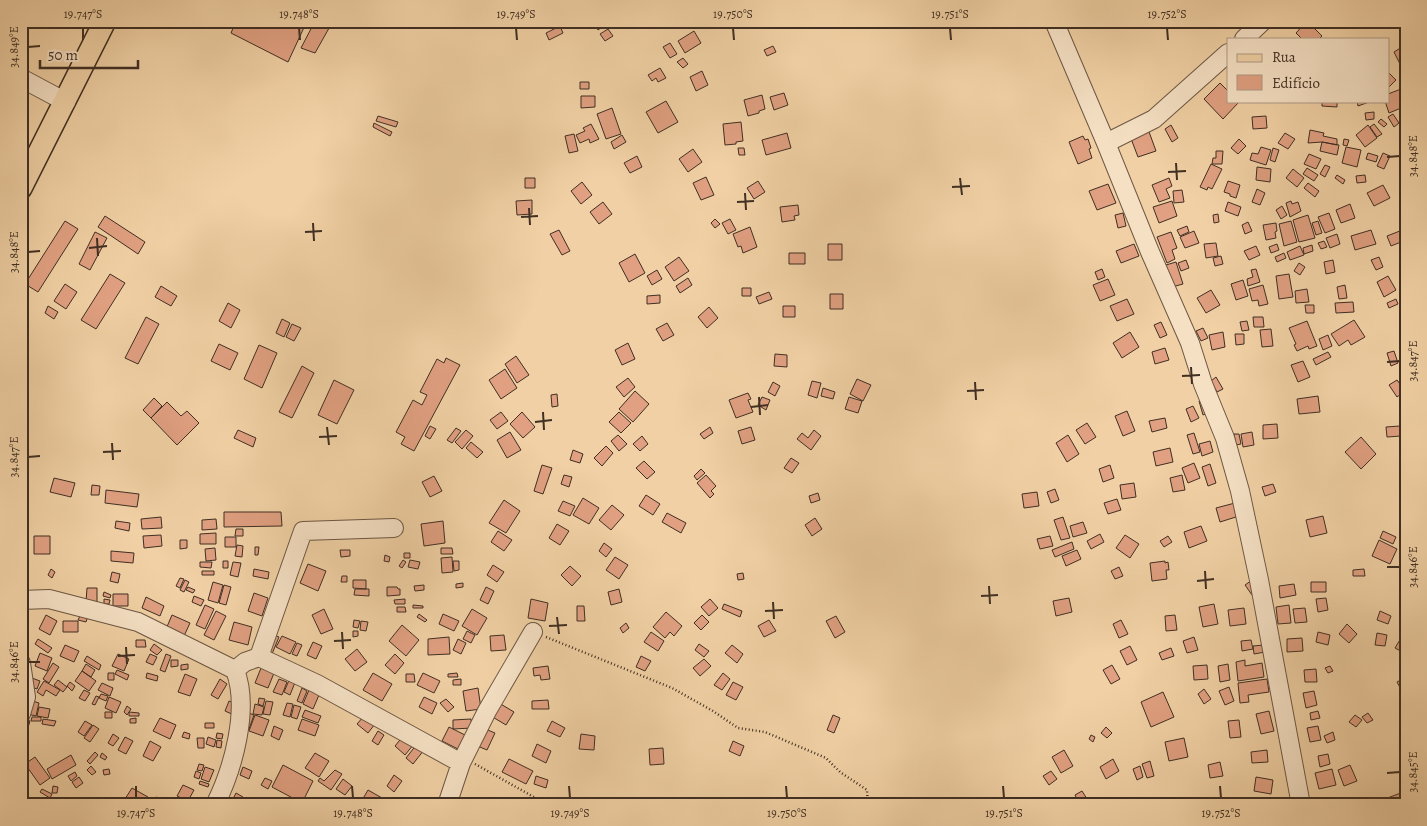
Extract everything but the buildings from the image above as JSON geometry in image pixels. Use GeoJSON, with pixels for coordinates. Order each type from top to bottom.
{"type":"FeatureCollection","features":[{"type":"Feature","properties":{"kind":"main road"},"geometry":{"type":"LineString","coordinates":[[21,188],[66,102],[105,21]]}},
{"type":"Feature","properties":{"kind":"street"},"geometry":{"type":"LineString","coordinates":[[1054,21],[1190,343],[1203,384],[1225,438],[1240,491],[1259,580],[1301,805]]}},
{"type":"Feature","properties":{"kind":"street"},"geometry":{"type":"LineString","coordinates":[[1245,38],[1263,21]]}},
{"type":"Feature","properties":{"kind":"street"},"geometry":{"type":"LineString","coordinates":[[1106,143],[1154,120],[1227,54]]}},
{"type":"Feature","properties":{"kind":"street"},"geometry":{"type":"LineString","coordinates":[[21,78],[66,102]]}},
{"type":"Feature","properties":{"kind":"street"},"geometry":{"type":"LineString","coordinates":[[235,670],[245,662],[259,656],[303,531],[394,528]]}},
{"type":"Feature","properties":{"kind":"street"},"geometry":{"type":"LineString","coordinates":[[21,600],[48,599],[138,622],[235,670],[239,679],[241,709],[232,764],[215,805]]}},
{"type":"Feature","properties":{"kind":"street"},"geometry":{"type":"LineString","coordinates":[[447,805],[461,763],[487,711],[533,632]]}},
{"type":"Feature","properties":{"kind":"street"},"geometry":{"type":"LineString","coordinates":[[259,656],[317,684],[461,763]]}},
{"type":"Feature","properties":{"kind":"street"},"geometry":{"type":"LineString","coordinates":[[21,663],[26,697],[21,714]]}},
{"type":"Feature","properties":{"kind":"path"},"geometry":{"type":"LineString","coordinates":[[533,632],[672,688],[713,711],[738,728],[765,732],[826,758],[840,772],[867,790],[868,805]]}},
{"type":"Feature","properties":{"kind":"path"},"geometry":{"type":"LineString","coordinates":[[461,763],[476,764],[548,805]]}}]}
